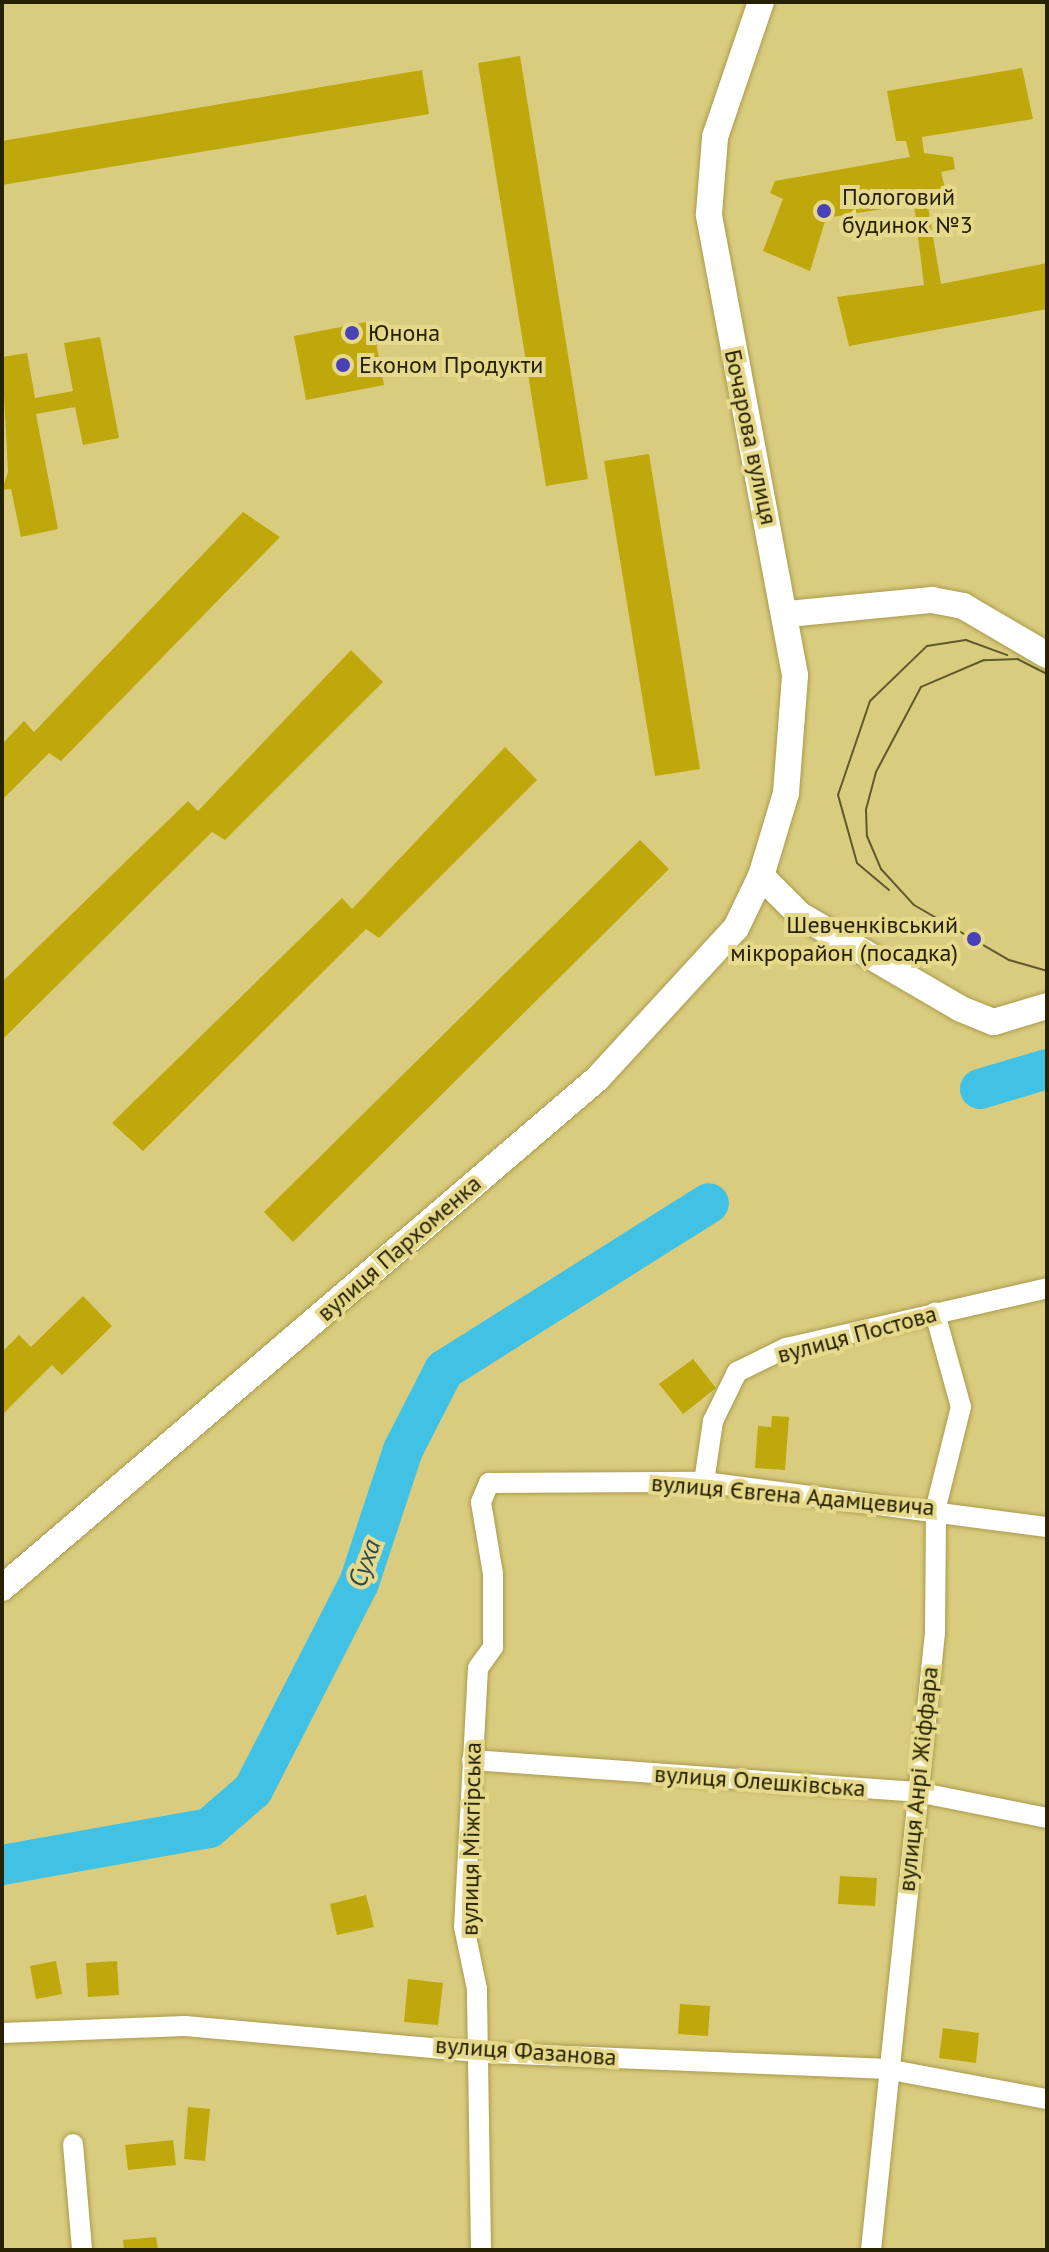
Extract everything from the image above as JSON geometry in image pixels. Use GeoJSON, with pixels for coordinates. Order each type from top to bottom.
{"type":"FeatureCollection","features":[{"type":"Feature","properties":{"kind":"street","name":"Бочарова вулиця"},"geometry":{"type":"LineString","coordinates":[[761,2],[715,137],[709,214],[736,383],[788,614],[794,731],[786,793],[761,876]]}},
{"type":"Feature","properties":{"kind":"street"},"geometry":{"type":"LineString","coordinates":[[788,614],[932,600],[963,606],[1047,655]]}},
{"type":"Feature","properties":{"kind":"street"},"geometry":{"type":"LineString","coordinates":[[761,876],[800,915],[961,1009],[994,1022],[1047,1006]]}},
{"type":"Feature","properties":{"kind":"street","name":"вулиця Пархоменка"},"geometry":{"type":"LineString","coordinates":[[2,1588],[597,1079],[736,928],[761,876]]}},
{"type":"Feature","properties":{"kind":"street","name":"вулиця Постова"},"geometry":{"type":"LineString","coordinates":[[704,1482],[713,1421],[737,1372],[786,1348],[1047,1288]]}},
{"type":"Feature","properties":{"kind":"street","name":"вулиця Анрі Жіффара"},"geometry":{"type":"LineString","coordinates":[[871,2250],[886,2069],[935,1633],[936,1507],[961,1407],[935,1313]]}},
{"type":"Feature","properties":{"kind":"street","name":"вулиця Євгена Адамцевича"},"geometry":{"type":"LineString","coordinates":[[489,1483],[704,1482],[936,1507],[1047,1527]]}},
{"type":"Feature","properties":{"kind":"street","name":"вулиця Міжгірська"},"geometry":{"type":"LineString","coordinates":[[481,2250],[477,1989],[464,1927],[478,1668],[493,1647],[493,1574],[481,1502],[489,1483]]}},
{"type":"Feature","properties":{"kind":"street","name":"вулиця Олешківська"},"geometry":{"type":"LineString","coordinates":[[472,1760],[917,1792],[1047,1818]]}},
{"type":"Feature","properties":{"kind":"street","name":"вулиця Фазанова"},"geometry":{"type":"LineString","coordinates":[[2,2033],[185,2026],[478,2047],[886,2069],[1047,2099]]}},
{"type":"Feature","properties":{"kind":"street"},"geometry":{"type":"LineString","coordinates":[[73,2144],[82,2250]]}},
{"type":"Feature","properties":{"kind":"building"},"geometry":{"type":"Polygon","coordinates":[[[520,56],[588,479],[546,486],[478,63],[520,56]]]}},
{"type":"Feature","properties":{"kind":"building","name":"Пологовий будинок №3"},"geometry":{"type":"Polygon","coordinates":[[[1022,68],[1033,119],[922,137],[924,153],[953,157],[955,169],[941,172],[947,196],[927,201],[941,284],[1047,263],[1047,309],[849,346],[837,297],[924,285],[914,204],[826,218],[810,271],[763,251],[783,199],[770,193],[775,181],[910,157],[906,141],[896,141],[887,91],[1022,68]]]}},
{"type":"Feature","properties":{"kind":"building"},"geometry":{"type":"Polygon","coordinates":[[[422,70],[429,114],[2,185],[2,141],[422,70]]]}},
{"type":"Feature","properties":{"kind":"building"},"geometry":{"type":"Polygon","coordinates":[[[372,321],[384,385],[306,400],[294,336],[372,321]]]}},
{"type":"Feature","properties":{"kind":"building"},"geometry":{"type":"Polygon","coordinates":[[[100,337],[119,438],[83,445],[75,407],[36,414],[58,529],[21,537],[11,489],[2,490],[8,472],[2,357],[27,353],[35,398],[73,391],[64,343],[100,337]]]}},
{"type":"Feature","properties":{"kind":"building"},"geometry":{"type":"Polygon","coordinates":[[[649,454],[700,769],[655,776],[604,461],[649,454]]]}},
{"type":"Feature","properties":{"kind":"building"},"geometry":{"type":"Polygon","coordinates":[[[243,512],[280,537],[61,761],[49,753],[2,800],[2,744],[24,721],[34,732],[243,512]]]}},
{"type":"Feature","properties":{"kind":"building"},"geometry":{"type":"Polygon","coordinates":[[[351,650],[383,682],[225,840],[212,832],[2,1040],[2,982],[188,801],[198,811],[351,650]]]}},
{"type":"Feature","properties":{"kind":"building"},"geometry":{"type":"Polygon","coordinates":[[[505,747],[537,780],[379,938],[366,929],[143,1151],[112,1123],[342,898],[352,909],[505,747]]]}},
{"type":"Feature","properties":{"kind":"building"},"geometry":{"type":"Polygon","coordinates":[[[640,840],[669,869],[293,1242],[264,1212],[640,840]]]}},
{"type":"Feature","properties":{"kind":"building"},"geometry":{"type":"Polygon","coordinates":[[[83,1296],[112,1326],[62,1375],[52,1365],[2,1415],[2,1352],[19,1335],[31,1347],[83,1296]]]}},
{"type":"Feature","properties":{"kind":"building"},"geometry":{"type":"Polygon","coordinates":[[[693,1359],[716,1388],[683,1414],[659,1384],[693,1359]]]}},
{"type":"Feature","properties":{"kind":"building"},"geometry":{"type":"Polygon","coordinates":[[[772,1416],[789,1417],[785,1470],[755,1468],[758,1426],[771,1427],[772,1416]]]}},
{"type":"Feature","properties":{"kind":"building"},"geometry":{"type":"Polygon","coordinates":[[[840,1876],[877,1878],[875,1906],[838,1904],[840,1876]]]}},
{"type":"Feature","properties":{"kind":"building"},"geometry":{"type":"Polygon","coordinates":[[[366,1895],[374,1927],[337,1935],[330,1904],[366,1895]]]}},
{"type":"Feature","properties":{"kind":"building"},"geometry":{"type":"Polygon","coordinates":[[[56,1961],[62,1994],[36,1999],[30,1966],[56,1961]]]}},
{"type":"Feature","properties":{"kind":"building"},"geometry":{"type":"Polygon","coordinates":[[[117,1961],[119,1995],[88,1997],[86,1963],[117,1961]]]}},
{"type":"Feature","properties":{"kind":"building"},"geometry":{"type":"Polygon","coordinates":[[[408,1979],[443,1983],[438,2025],[404,2022],[408,1979]]]}},
{"type":"Feature","properties":{"kind":"building"},"geometry":{"type":"Polygon","coordinates":[[[680,2004],[710,2006],[708,2036],[678,2034],[680,2004]]]}},
{"type":"Feature","properties":{"kind":"building"},"geometry":{"type":"Polygon","coordinates":[[[943,2028],[979,2033],[976,2063],[939,2058],[943,2028]]]}},
{"type":"Feature","properties":{"kind":"building"},"geometry":{"type":"Polygon","coordinates":[[[188,2107],[210,2109],[205,2161],[184,2159],[188,2107]]]}},
{"type":"Feature","properties":{"kind":"building"},"geometry":{"type":"Polygon","coordinates":[[[173,2140],[176,2165],[128,2170],[125,2145],[173,2140]]]}},
{"type":"Feature","properties":{"kind":"building"},"geometry":{"type":"Polygon","coordinates":[[[156,2237],[158,2250],[124,2250],[123,2240],[156,2237]]]}},
{"type":"Feature","properties":{"kind":"waterway","name":"Суха"},"geometry":{"type":"LineString","coordinates":[[980,1089],[1047,1069]]}},
{"type":"Feature","properties":{"kind":"waterway","name":"Суха"},"geometry":{"type":"LineString","coordinates":[[2,1865],[209,1828],[253,1790],[359,1583],[403,1450],[444,1370],[709,1203]]}},
{"type":"Feature","properties":{"kind":"tram line"},"geometry":{"type":"LineString","coordinates":[[889,890],[857,863],[838,795],[870,701],[927,646],[966,640],[1007,655]]}},
{"type":"Feature","properties":{"kind":"tram line"},"geometry":{"type":"LineString","coordinates":[[1047,674],[1018,659],[984,660],[921,687],[876,772],[866,810],[867,836],[881,869],[914,905],[1009,960],[1047,971]]}},
{"type":"Feature","properties":{"kind":"place","name":"Пологовий будинок №3"},"geometry":{"type":"Point","coordinates":[824,211]}},
{"type":"Feature","properties":{"kind":"place","name":"Юнона"},"geometry":{"type":"Point","coordinates":[352,333]}},
{"type":"Feature","properties":{"kind":"place","name":"Економ Продукти"},"geometry":{"type":"Point","coordinates":[343,365]}},
{"type":"Feature","properties":{"kind":"place","name":"Шевченківський мікрорайон (посадка)"},"geometry":{"type":"Point","coordinates":[974,939]}}]}
